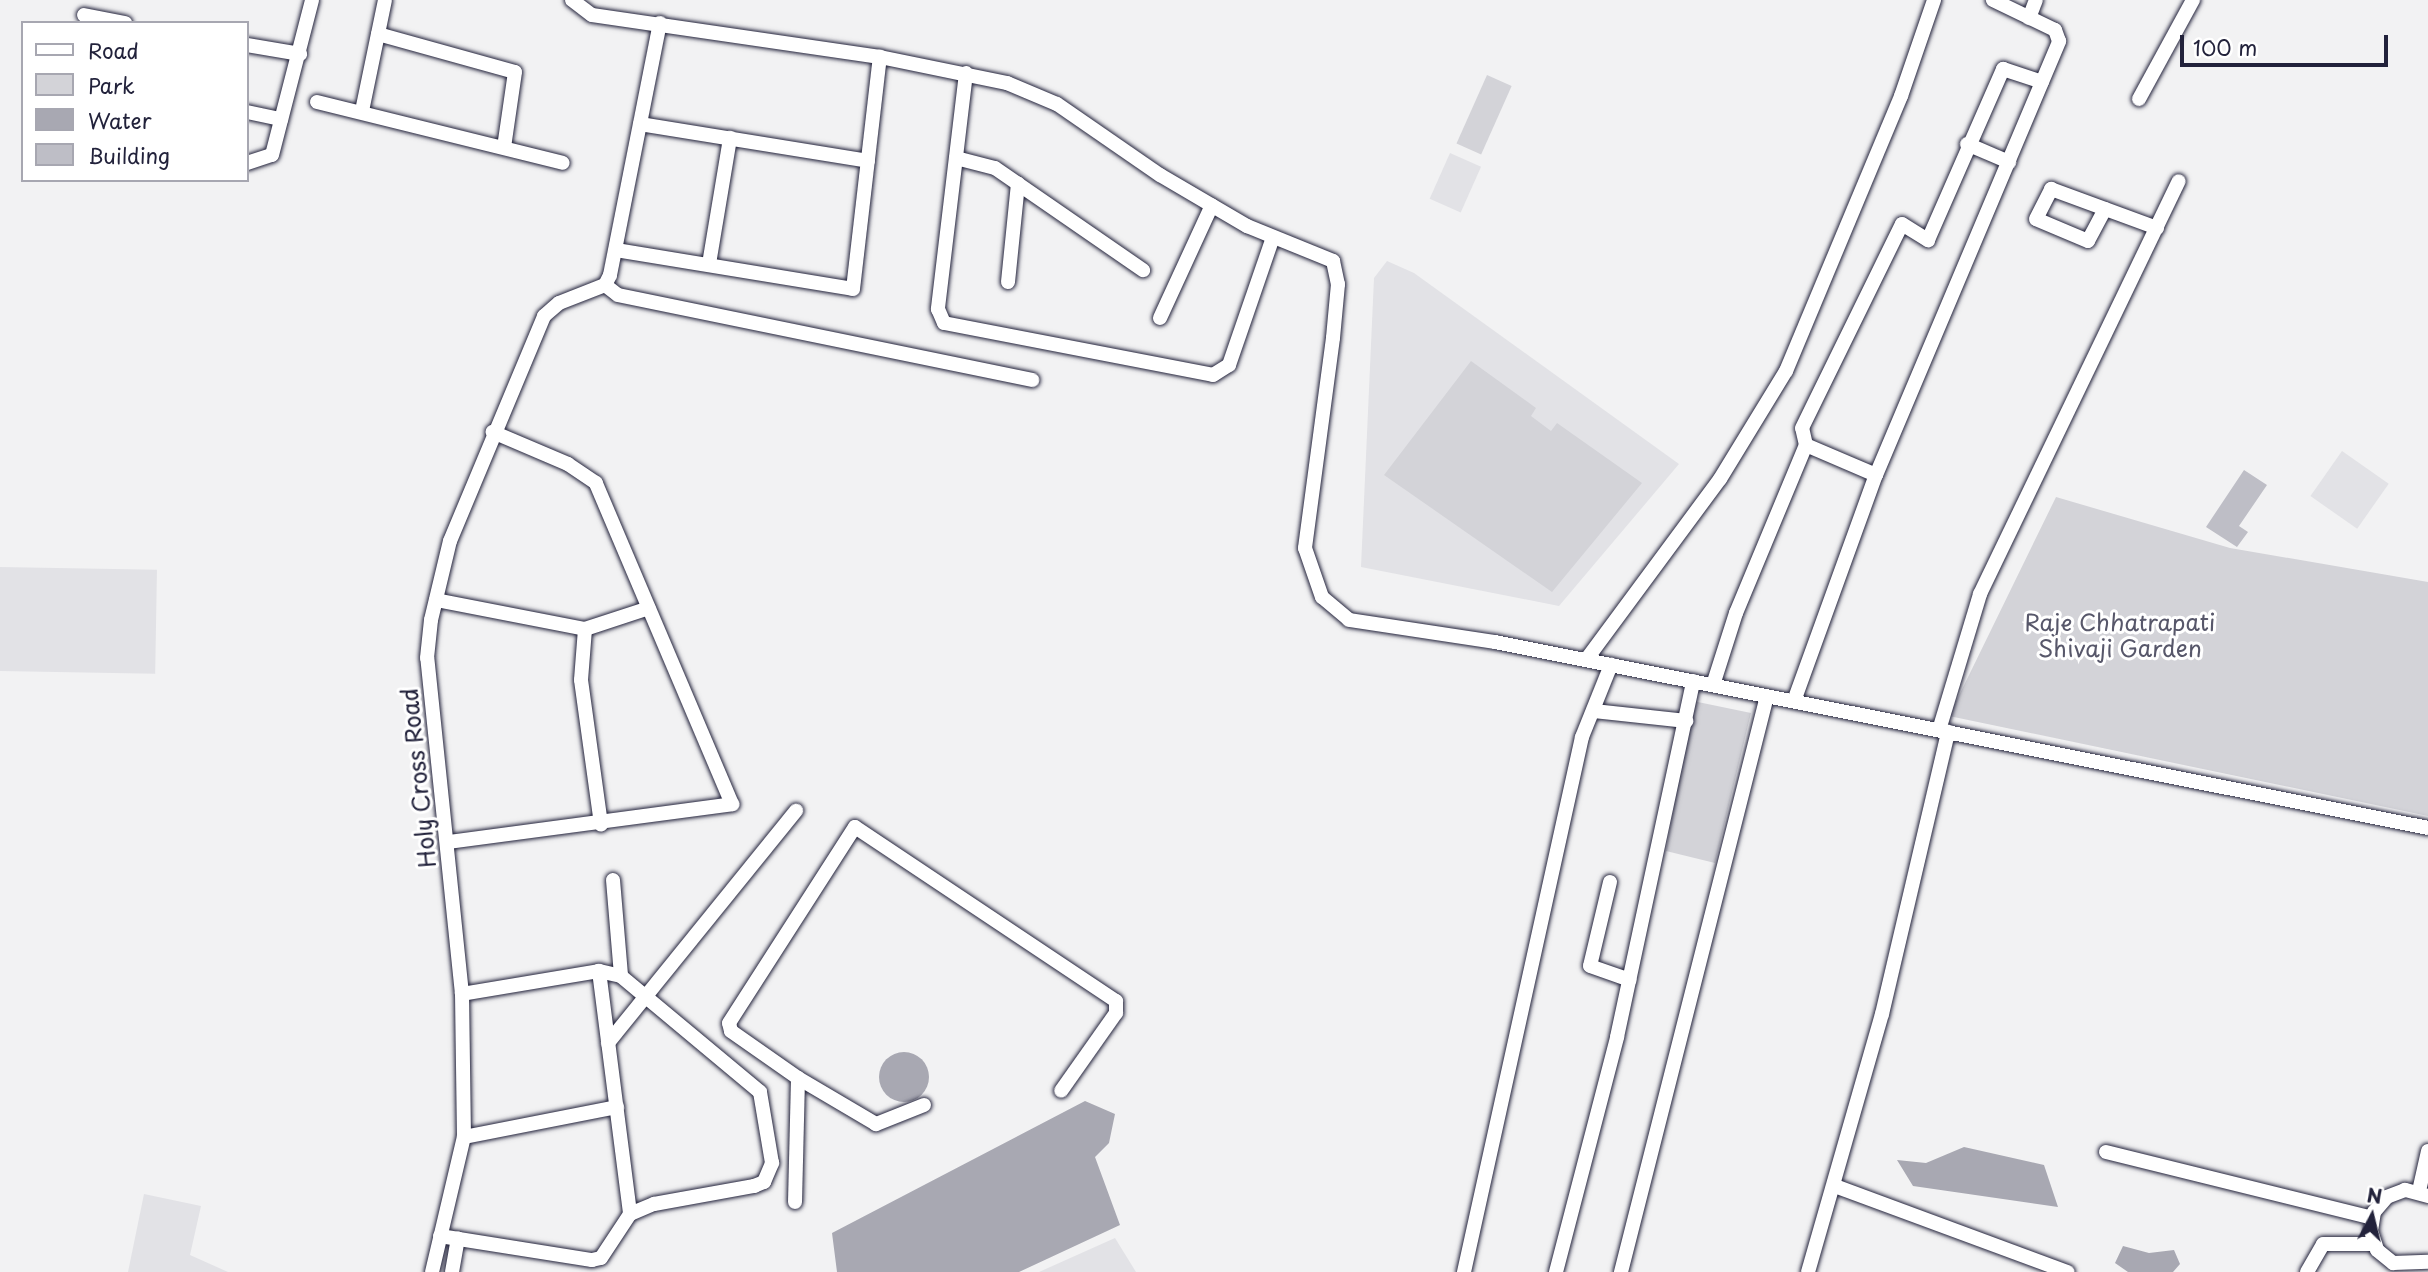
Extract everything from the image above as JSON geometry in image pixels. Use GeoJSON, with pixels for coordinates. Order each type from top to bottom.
{"type":"FeatureCollection","features":[{"type":"Feature","properties":{"kind":"street"},"geometry":{"type":"LineString","coordinates":[[248,163],[270,160],[300,54],[312,0]]}},
{"type":"Feature","properties":{"kind":"street"},"geometry":{"type":"LineString","coordinates":[[362,111],[386,0]]}},
{"type":"Feature","properties":{"kind":"street"},"geometry":{"type":"LineString","coordinates":[[572,0],[592,15],[880,57],[966,73],[1057,104],[1212,205],[1273,237],[1324,255],[1336,269],[1333,338],[1305,548],[1322,597],[1333,610],[1366,625],[1611,664],[2428,828]]}},
{"type":"Feature","properties":{"kind":"street"},"geometry":{"type":"LineString","coordinates":[[1586,660],[1720,479],[1786,371],[1896,108],[1934,0]]}},
{"type":"Feature","properties":{"kind":"street"},"geometry":{"type":"LineString","coordinates":[[1794,701],[1876,475],[2009,162],[2059,36],[1993,0]]}},
{"type":"Feature","properties":{"kind":"street"},"geometry":{"type":"LineString","coordinates":[[2029,18],[2036,0]]}},
{"type":"Feature","properties":{"kind":"street"},"geometry":{"type":"LineString","coordinates":[[2139,99],[2193,0]]}},
{"type":"Feature","properties":{"kind":"street"},"geometry":{"type":"LineString","coordinates":[[84,15],[115,21]]}},
{"type":"Feature","properties":{"kind":"street"},"geometry":{"type":"LineString","coordinates":[[660,23],[616,250],[605,285],[618,295],[1032,380]]}},
{"type":"Feature","properties":{"kind":"street"},"geometry":{"type":"LineString","coordinates":[[378,34],[515,72],[504,147]]}},
{"type":"Feature","properties":{"kind":"street"},"geometry":{"type":"LineString","coordinates":[[248,45],[300,54]]}},
{"type":"Feature","properties":{"kind":"street"},"geometry":{"type":"LineString","coordinates":[[616,250],[853,289],[880,57]]}},
{"type":"Feature","properties":{"kind":"street"},"geometry":{"type":"LineString","coordinates":[[1713,685],[1736,613],[1806,445],[1802,428],[1902,224],[1928,240],[1967,144],[2003,69],[2042,82]]}},
{"type":"Feature","properties":{"kind":"street"},"geometry":{"type":"LineString","coordinates":[[966,73],[938,309],[944,323],[1213,375],[1229,365],[1273,237]]}},
{"type":"Feature","properties":{"kind":"street"},"geometry":{"type":"LineString","coordinates":[[317,103],[362,111],[563,163]]}},
{"type":"Feature","properties":{"kind":"street"},"geometry":{"type":"LineString","coordinates":[[248,112],[281,119]]}},
{"type":"Feature","properties":{"kind":"street"},"geometry":{"type":"LineString","coordinates":[[640,124],[868,161]]}},
{"type":"Feature","properties":{"kind":"street"},"geometry":{"type":"LineString","coordinates":[[709,264],[730,138]]}},
{"type":"Feature","properties":{"kind":"street"},"geometry":{"type":"LineString","coordinates":[[1967,144],[2009,162]]}},
{"type":"Feature","properties":{"kind":"street"},"geometry":{"type":"LineString","coordinates":[[956,158],[983,163],[1143,270]]}},
{"type":"Feature","properties":{"kind":"street"},"geometry":{"type":"LineString","coordinates":[[1808,1272],[1835,1186],[1944,731],[1980,594],[2179,181]]}},
{"type":"Feature","properties":{"kind":"street"},"geometry":{"type":"LineString","coordinates":[[1008,282],[1018,184]]}},
{"type":"Feature","properties":{"kind":"street"},"geometry":{"type":"LineString","coordinates":[[2105,209],[2088,241],[2036,219],[2051,189],[2157,228]]}},
{"type":"Feature","properties":{"kind":"street"},"geometry":{"type":"LineString","coordinates":[[1160,318],[1212,205]]}},
{"type":"Feature","properties":{"kind":"street","name":"Holy Cross Road"},"geometry":{"type":"LineString","coordinates":[[432,1272],[464,1137],[462,994],[449,842],[427,658],[436,600],[450,541],[493,432],[544,316],[559,303],[605,285]]}},
{"type":"Feature","properties":{"kind":"street"},"geometry":{"type":"LineString","coordinates":[[449,842],[601,825],[732,804],[596,483],[568,464],[493,432]]}},
{"type":"Feature","properties":{"kind":"street"},"geometry":{"type":"LineString","coordinates":[[1806,445],[1876,475]]}},
{"type":"Feature","properties":{"kind":"street"},"geometry":{"type":"LineString","coordinates":[[436,600],[585,629],[649,608]]}},
{"type":"Feature","properties":{"kind":"street"},"geometry":{"type":"LineString","coordinates":[[585,629],[581,680],[601,825]]}},
{"type":"Feature","properties":{"kind":"street"},"geometry":{"type":"LineString","coordinates":[[1464,1272],[1582,737],[1611,664]]}},
{"type":"Feature","properties":{"kind":"street"},"geometry":{"type":"LineString","coordinates":[[1556,1272],[1630,980],[1693,681]]}},
{"type":"Feature","properties":{"kind":"street"},"geometry":{"type":"LineString","coordinates":[[1621,1272],[1767,696]]}},
{"type":"Feature","properties":{"kind":"street"},"geometry":{"type":"LineString","coordinates":[[1594,711],[1686,721]]}},
{"type":"Feature","properties":{"kind":"street"},"geometry":{"type":"LineString","coordinates":[[608,1044],[649,998],[796,811]]}},
{"type":"Feature","properties":{"kind":"street"},"geometry":{"type":"LineString","coordinates":[[923,1105],[876,1124],[798,1078],[731,1031],[730,1013],[855,827],[1116,1001],[1116,1013],[1060,1091]]}},
{"type":"Feature","properties":{"kind":"street"},"geometry":{"type":"LineString","coordinates":[[613,880],[621,976]]}},
{"type":"Feature","properties":{"kind":"street"},"geometry":{"type":"LineString","coordinates":[[1610,883],[1590,967],[1630,980]]}},
{"type":"Feature","properties":{"kind":"street"},"geometry":{"type":"LineString","coordinates":[[598,971],[630,1214]]}},
{"type":"Feature","properties":{"kind":"street"},"geometry":{"type":"LineString","coordinates":[[440,1236],[599,1265],[630,1214],[654,1204],[754,1186],[764,1182],[772,1163],[760,1092],[621,976],[598,971],[462,994]]}},
{"type":"Feature","properties":{"kind":"street"},"geometry":{"type":"LineString","coordinates":[[795,1202],[798,1078]]}},
{"type":"Feature","properties":{"kind":"street"},"geometry":{"type":"LineString","coordinates":[[464,1137],[617,1107]]}},
{"type":"Feature","properties":{"kind":"street"},"geometry":{"type":"LineString","coordinates":[[2423,1266],[2393,1263],[2374,1244],[2372,1218],[2393,1194],[2423,1194],[2428,1150]]}},
{"type":"Feature","properties":{"kind":"street"},"geometry":{"type":"LineString","coordinates":[[2106,1152],[2372,1218]]}},
{"type":"Feature","properties":{"kind":"street"},"geometry":{"type":"LineString","coordinates":[[1835,1186],[2068,1272]]}},
{"type":"Feature","properties":{"kind":"street"},"geometry":{"type":"LineString","coordinates":[[452,1272],[458,1239]]}},
{"type":"Feature","properties":{"kind":"street"},"geometry":{"type":"LineString","coordinates":[[2307,1272],[2323,1244],[2374,1244]]}},
{"type":"Feature","properties":{"kind":"shaded area"},"geometry":{"type":"Polygon","coordinates":[[[1450,153],[1481,167],[1461,213],[1430,199],[1450,153]]]}},
{"type":"Feature","properties":{"kind":"shaded area"},"geometry":{"type":"Polygon","coordinates":[[[1387,261],[1414,273],[1679,464],[1559,606],[1361,567],[1374,278],[1387,261]]]}},
{"type":"Feature","properties":{"kind":"shaded area"},"geometry":{"type":"Polygon","coordinates":[[[2342,451],[2389,484],[2357,529],[2310,496],[2342,451]]]}},
{"type":"Feature","properties":{"kind":"shaded area"},"geometry":{"type":"Polygon","coordinates":[[[0,567],[157,570],[155,674],[0,671],[0,567]]]}},
{"type":"Feature","properties":{"kind":"shaded area"},"geometry":{"type":"Polygon","coordinates":[[[144,1194],[201,1206],[190,1255],[228,1272],[128,1272],[144,1194]]]}},
{"type":"Feature","properties":{"kind":"shaded area"},"geometry":{"type":"Polygon","coordinates":[[[1115,1238],[1136,1272],[1039,1272],[1115,1238]]]}},
{"type":"Feature","properties":{"kind":"green space"},"geometry":{"type":"Polygon","coordinates":[[[1487,75],[1512,86],[1481,154],[1456,144],[1487,75]]]}},
{"type":"Feature","properties":{"kind":"green space"},"geometry":{"type":"Polygon","coordinates":[[[1471,361],[1536,408],[1531,416],[1551,431],[1557,423],[1642,483],[1552,592],[1384,475],[1471,361]]]}},
{"type":"Feature","properties":{"kind":"green space","name":"Raje Chhatrapati Shivaji Garden"},"geometry":{"type":"Polygon","coordinates":[[[2056,497],[2230,548],[2428,582],[2428,816],[1949,716],[2056,497]]]}},
{"type":"Feature","properties":{"kind":"green space"},"geometry":{"type":"Polygon","coordinates":[[[1693,701],[1751,713],[1715,863],[1666,851],[1693,701]]]}},
{"type":"Feature","properties":{"kind":"water"},"geometry":{"type":"Polygon","coordinates":[[[904,1052],[922,1059],[929,1077],[922,1095],[904,1102],[886,1095],[879,1077],[886,1059],[904,1052]]]}},
{"type":"Feature","properties":{"kind":"water"},"geometry":{"type":"Polygon","coordinates":[[[1085,1101],[1115,1114],[1109,1143],[1095,1157],[1120,1225],[1019,1272],[837,1272],[832,1233],[1085,1101]]]}},
{"type":"Feature","properties":{"kind":"water"},"geometry":{"type":"Polygon","coordinates":[[[1964,1147],[2044,1165],[2058,1207],[1913,1186],[1897,1160],[1926,1163],[1964,1147]]]}},
{"type":"Feature","properties":{"kind":"water"},"geometry":{"type":"Polygon","coordinates":[[[2123,1246],[2149,1253],[2174,1250],[2180,1264],[2173,1272],[2128,1272],[2115,1263],[2123,1246]]]}},
{"type":"Feature","properties":{"kind":"building"},"geometry":{"type":"Polygon","coordinates":[[[2244,470],[2267,485],[2239,526],[2248,532],[2237,547],[2206,527],[2244,470]]]}}]}
